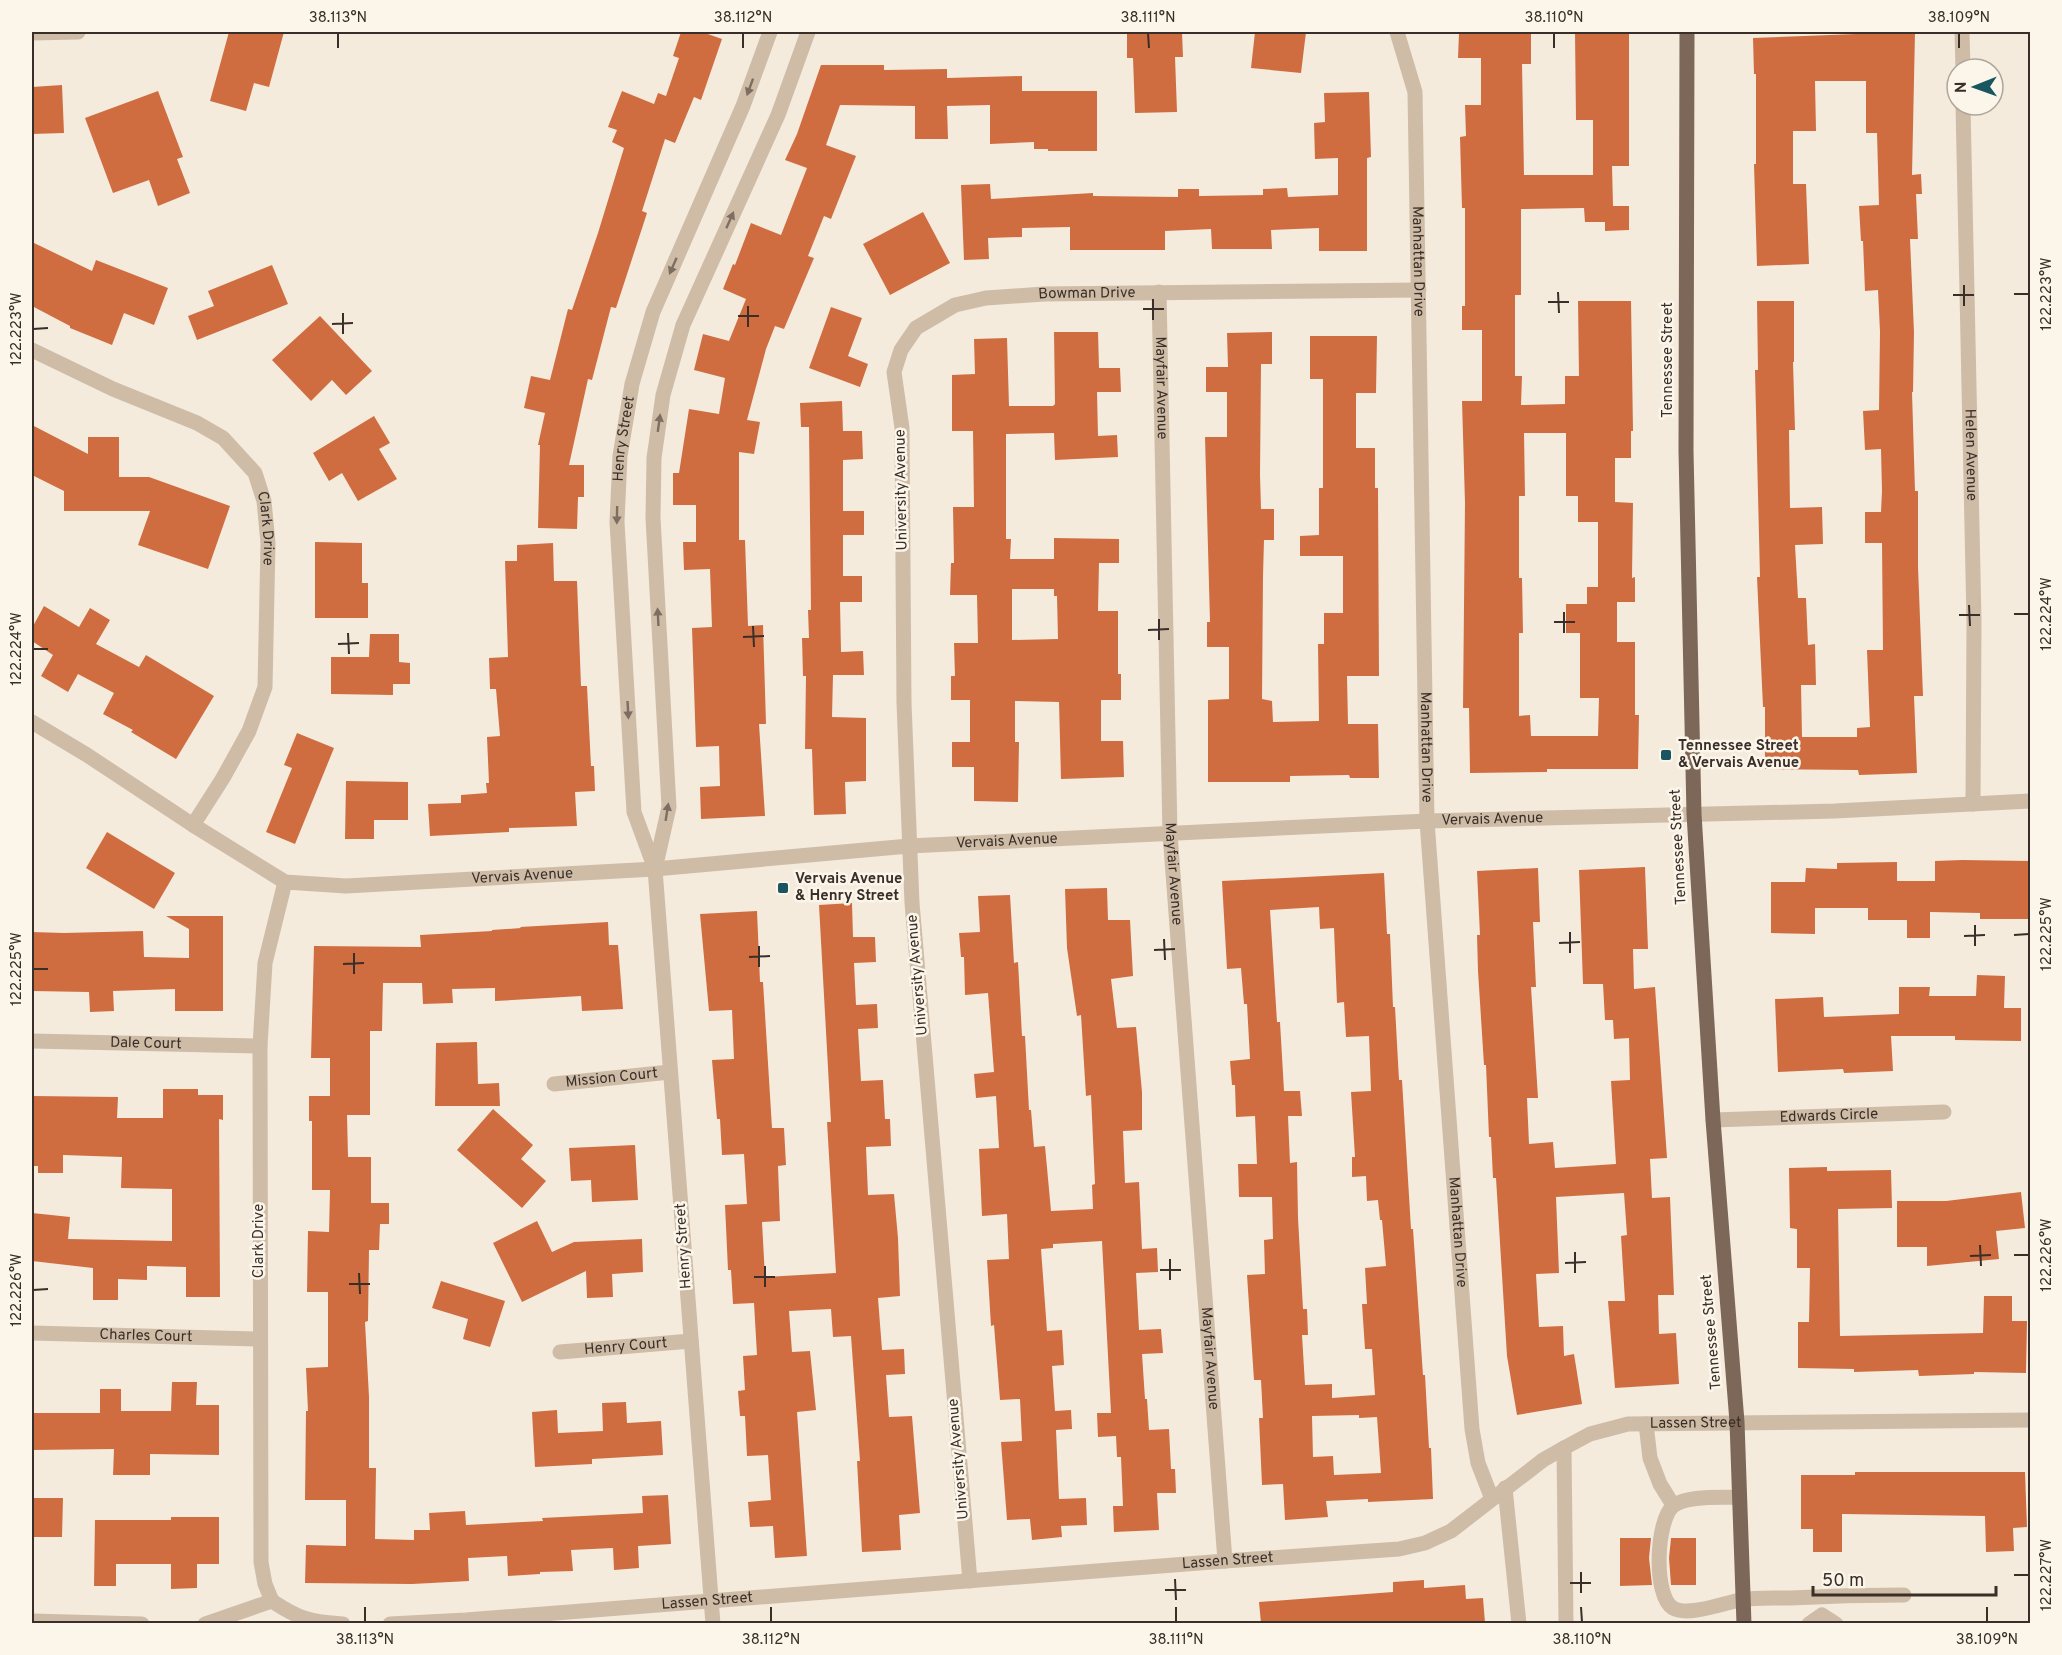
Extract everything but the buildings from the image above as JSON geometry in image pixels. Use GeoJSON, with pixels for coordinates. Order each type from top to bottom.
{"type":"FeatureCollection","features":[{"type":"Feature","properties":{"kind":"main road","name":"Tennessee Street"},"geometry":{"type":"LineString","coordinates":[[1687,32],[1686,451],[1694,814],[1713,1120],[1737,1422],[1744,1623]]}},
{"type":"Feature","properties":{"kind":"street"},"geometry":{"type":"LineString","coordinates":[[32,33],[78,32]]}},
{"type":"Feature","properties":{"kind":"street","name":"Henry Street"},"geometry":{"type":"LineString","coordinates":[[713,1623],[655,869],[634,812],[617,522],[620,456],[632,384],[653,312],[743,106],[770,32]]}},
{"type":"Feature","properties":{"kind":"street","name":"Henry Street"},"geometry":{"type":"LineString","coordinates":[[655,869],[669,807],[653,518],[654,458],[663,395],[683,325],[778,115],[808,32]]}},
{"type":"Feature","properties":{"kind":"street","name":"Manhattan Drive"},"geometry":{"type":"LineString","coordinates":[[1396,32],[1415,92],[1427,821],[1472,1429],[1478,1462],[1492,1500]]}},
{"type":"Feature","properties":{"kind":"street"},"geometry":{"type":"LineString","coordinates":[[1962,32],[1963,57]]}},
{"type":"Feature","properties":{"kind":"street","name":"Helen Avenue"},"geometry":{"type":"LineString","coordinates":[[1964,117],[1974,609],[1973,804]]}},
{"type":"Feature","properties":{"kind":"street","name":"Bowman Drive"},"geometry":{"type":"LineString","coordinates":[[895,368],[901,350],[916,328],[955,305],[987,298],[1044,294],[1419,290]]}},
{"type":"Feature","properties":{"kind":"street","name":"Mayfair Avenue"},"geometry":{"type":"LineString","coordinates":[[1159,292],[1170,834],[1225,1560]]}},
{"type":"Feature","properties":{"kind":"street","name":"Clark Drive"},"geometry":{"type":"LineString","coordinates":[[32,350],[113,389],[197,423],[223,438],[255,473],[264,501],[268,543],[265,687],[249,731],[224,778],[193,825]]}},
{"type":"Feature","properties":{"kind":"street","name":"University Avenue"},"geometry":{"type":"LineString","coordinates":[[895,368],[902,428],[904,703],[914,927],[970,1581]]}},
{"type":"Feature","properties":{"kind":"street","name":"Vervais Avenue"},"geometry":{"type":"LineString","coordinates":[[32,722],[285,882],[346,886],[655,869],[909,846],[1427,821],[1835,811],[2031,801]]}},
{"type":"Feature","properties":{"kind":"street","name":"Clark Drive"},"geometry":{"type":"LineString","coordinates":[[272,1601],[265,1584],[261,1562],[260,1046],[265,963],[285,882]]}},
{"type":"Feature","properties":{"kind":"street","name":"Dale Court"},"geometry":{"type":"LineString","coordinates":[[32,1041],[260,1046]]}},
{"type":"Feature","properties":{"kind":"street","name":"Mission Court"},"geometry":{"type":"LineString","coordinates":[[554,1084],[670,1071]]}},
{"type":"Feature","properties":{"kind":"street","name":"Edwards Circle"},"geometry":{"type":"LineString","coordinates":[[1713,1120],[1944,1112]]}},
{"type":"Feature","properties":{"kind":"street","name":"Charles Court"},"geometry":{"type":"LineString","coordinates":[[32,1333],[259,1339]]}},
{"type":"Feature","properties":{"kind":"street","name":"Henry Court"},"geometry":{"type":"LineString","coordinates":[[560,1352],[691,1341]]}},
{"type":"Feature","properties":{"kind":"street","name":"Lassen Street"},"geometry":{"type":"LineString","coordinates":[[390,1623],[466,1620],[1225,1560],[1399,1549],[1425,1543],[1451,1531],[1543,1460],[1564,1448],[1590,1434],[1628,1424],[2031,1420]]}},
{"type":"Feature","properties":{"kind":"street"},"geometry":{"type":"LineString","coordinates":[[1646,1424],[1650,1458],[1660,1484],[1673,1505]]}},
{"type":"Feature","properties":{"kind":"street"},"geometry":{"type":"LineString","coordinates":[[1564,1448],[1566,1623]]}},
{"type":"Feature","properties":{"kind":"street"},"geometry":{"type":"LineString","coordinates":[[1505,1488],[1519,1623]]}},
{"type":"Feature","properties":{"kind":"street"},"geometry":{"type":"LineString","coordinates":[[1740,1497],[1691,1499],[1673,1505],[1663,1519],[1658,1564],[1665,1600],[1674,1609],[1685,1611],[1743,1600],[1904,1595]]}},
{"type":"Feature","properties":{"kind":"street"},"geometry":{"type":"LineString","coordinates":[[1822,1596],[1822,1619]]}},
{"type":"Feature","properties":{"kind":"street"},"geometry":{"type":"LineString","coordinates":[[205,1623],[272,1601],[294,1616],[322,1623],[343,1623]]}},
{"type":"Feature","properties":{"kind":"street"},"geometry":{"type":"LineString","coordinates":[[1809,1623],[1822,1619],[1836,1623]]}},
{"type":"Feature","properties":{"kind":"street"},"geometry":{"type":"LineString","coordinates":[[32,1621],[142,1623]]}},
{"type":"Feature","properties":{"kind":"place","name":"Tennessee Street & Vervais Avenue"},"geometry":{"type":"Point","coordinates":[1666,755]}},
{"type":"Feature","properties":{"kind":"place","name":"Vervais Avenue & Henry Street"},"geometry":{"type":"Point","coordinates":[783,888]}}]}
